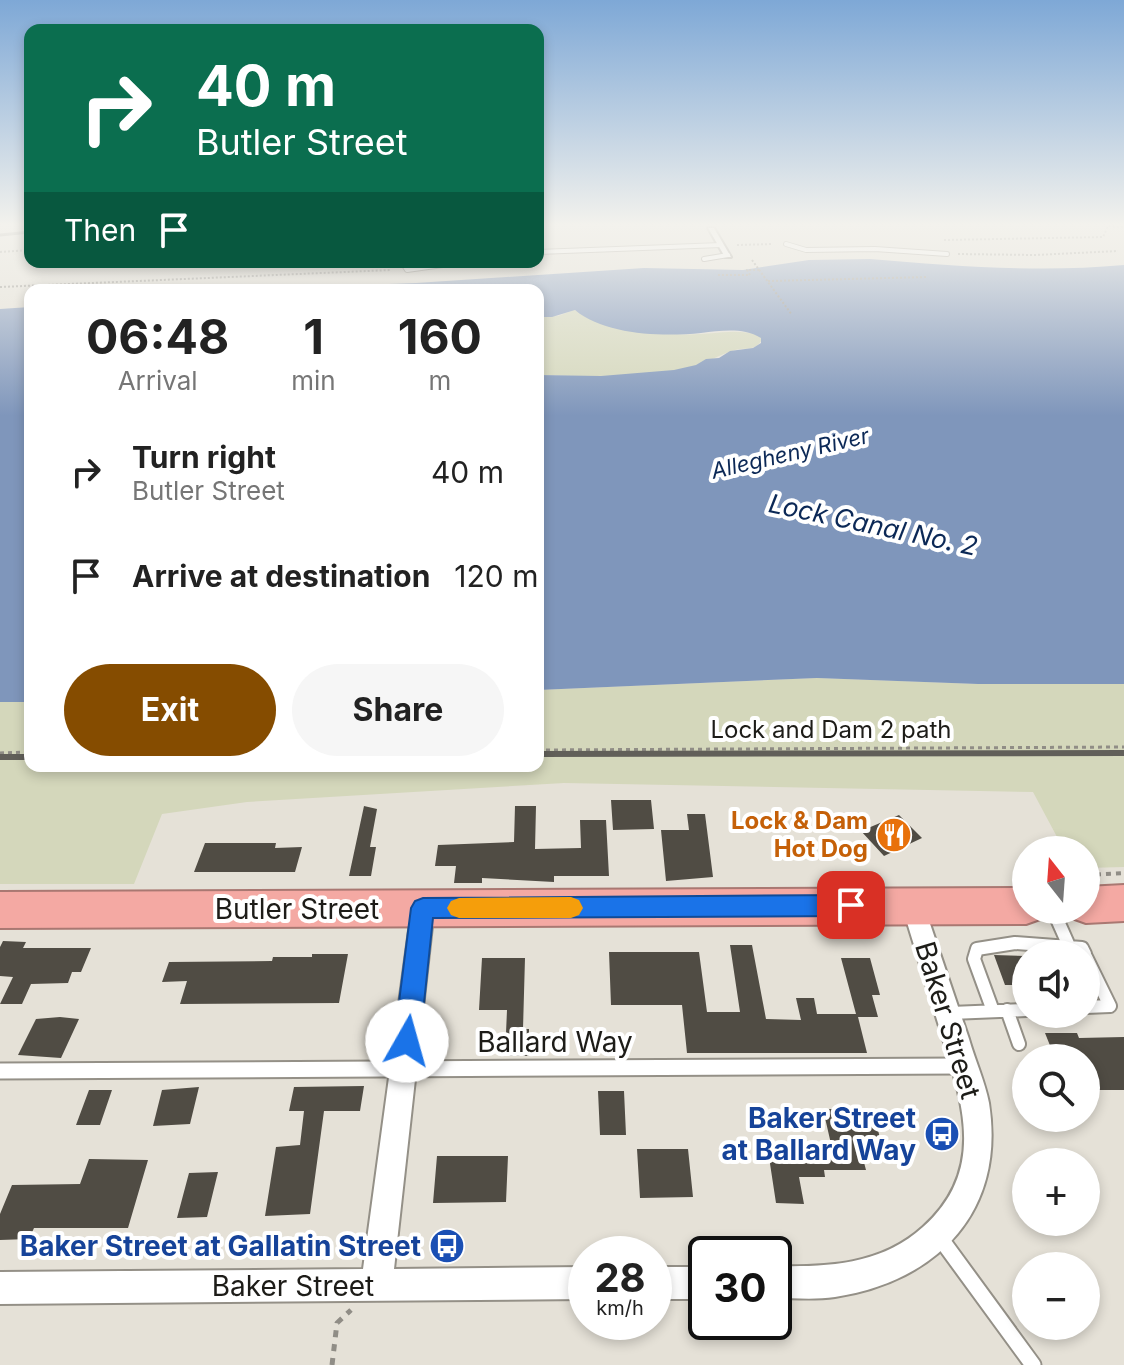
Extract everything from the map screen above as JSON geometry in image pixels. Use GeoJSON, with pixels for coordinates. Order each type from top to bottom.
{"type":"FeatureCollection","features":[{"type":"Feature","properties":{"kind":"highway"},"geometry":{"type":"LineString","coordinates":[[1100,893],[1124,903]]}},
{"type":"Feature","properties":{"kind":"highway","name":"Butler Street"},"geometry":{"type":"LineString","coordinates":[[0,910],[1012,906]]}},
{"type":"Feature","properties":{"kind":"street","name":"Baker Street"},"geometry":{"type":"LineString","coordinates":[[792,1282],[834,1282],[863,1276],[914,1254],[957,1215],[970,1190],[977,1163],[978,1122],[966,1066],[913,906]]}},
{"type":"Feature","properties":{"kind":"street"},"geometry":{"type":"LineString","coordinates":[[377,1285],[423,908]]}},
{"type":"Feature","properties":{"kind":"street","name":"Baker Street"},"geometry":{"type":"LineString","coordinates":[[0,1288],[568,1283]]}},
{"type":"Feature","properties":{"kind":"lane"},"geometry":{"type":"LineString","coordinates":[[1012,949],[991,944],[977,949],[974,959],[1019,1044]]}},
{"type":"Feature","properties":{"kind":"lane"},"geometry":{"type":"LineString","coordinates":[[1100,986],[1110,1006],[1100,1006]]}},
{"type":"Feature","properties":{"kind":"lane"},"geometry":{"type":"LineString","coordinates":[[948,1013],[1012,1011]]}},
{"type":"Feature","properties":{"kind":"lane","name":"Ballard Way"},"geometry":{"type":"LineString","coordinates":[[0,1071],[966,1066]]}},
{"type":"Feature","properties":{"kind":"lane"},"geometry":{"type":"LineString","coordinates":[[938,1235],[1033,1365]]}},
{"type":"Feature","properties":{"kind":"path"},"geometry":{"type":"LineString","coordinates":[[773,289],[792,315]]}},
{"type":"Feature","properties":{"kind":"path","name":"Lock and Dam 2 path"},"geometry":{"type":"LineString","coordinates":[[544,750],[1124,747]]}},
{"type":"Feature","properties":{"kind":"path"},"geometry":{"type":"LineString","coordinates":[[0,753],[24,752]]}},
{"type":"Feature","properties":{"kind":"path"},"geometry":{"type":"LineString","coordinates":[[1100,885],[1124,873]]}},
{"type":"Feature","properties":{"kind":"path"},"geometry":{"type":"LineString","coordinates":[[332,1365],[337,1323],[377,1285]]}},
{"type":"Feature","properties":{"kind":"green space"},"geometry":{"type":"Polygon","coordinates":[[[574,310],[650,331],[688,335],[738,332],[759,335],[762,340],[753,348],[735,350],[670,372],[613,376],[544,375],[544,317],[574,310]]]}},
{"type":"Feature","properties":{"kind":"green space"},"geometry":{"type":"Polygon","coordinates":[[[817,678],[978,684],[1124,684],[1124,867],[1100,868],[1100,836],[1057,836],[1033,792],[564,783],[247,802],[162,814],[134,884],[0,884],[0,702],[24,702],[24,772],[544,772],[544,690],[817,678]]]}},
{"type":"Feature","properties":{"kind":"water"},"geometry":{"type":"Polygon","coordinates":[[[544,289],[1124,289],[1124,684],[978,684],[817,678],[544,690],[544,375],[601,376],[674,370],[719,358],[730,351],[753,348],[761,343],[761,338],[746,332],[669,335],[618,329],[602,325],[575,310],[544,317],[544,289]]]}},
{"type":"Feature","properties":{"kind":"water"},"geometry":{"type":"Polygon","coordinates":[[[24,307],[24,702],[0,702],[0,309],[24,307]]]}},
{"type":"Feature","properties":{"kind":"building"},"geometry":{"type":"Polygon","coordinates":[[[611,800],[651,800],[654,829],[613,830],[611,800]]]}},
{"type":"Feature","properties":{"kind":"building"},"geometry":{"type":"Polygon","coordinates":[[[364,806],[377,809],[370,847],[376,847],[371,876],[349,876],[364,806]]]}},
{"type":"Feature","properties":{"kind":"building"},"geometry":{"type":"Polygon","coordinates":[[[515,806],[536,806],[535,849],[581,848],[580,820],[606,820],[609,876],[554,876],[554,882],[482,878],[482,883],[454,883],[456,866],[435,866],[438,845],[514,842],[515,806]]]}},
{"type":"Feature","properties":{"kind":"building"},"geometry":{"type":"Polygon","coordinates":[[[687,814],[705,814],[713,877],[666,881],[661,830],[689,830],[687,814]]]}},
{"type":"Feature","properties":{"kind":"building"},"geometry":{"type":"Polygon","coordinates":[[[899,815],[922,838],[884,856],[861,831],[899,815]]]}},
{"type":"Feature","properties":{"kind":"building"},"geometry":{"type":"Polygon","coordinates":[[[205,843],[276,843],[275,848],[302,847],[295,872],[194,872],[205,843]]]}},
{"type":"Feature","properties":{"kind":"building"},"geometry":{"type":"Polygon","coordinates":[[[3,941],[26,942],[23,948],[91,948],[81,972],[72,972],[68,983],[31,984],[22,1004],[0,1004],[13,977],[0,976],[0,947],[3,941]]]}},
{"type":"Feature","properties":{"kind":"building"},"geometry":{"type":"Polygon","coordinates":[[[730,945],[752,945],[766,1019],[801,1020],[796,998],[814,998],[817,1014],[856,1014],[841,958],[870,958],[880,995],[872,995],[878,1017],[858,1017],[867,1053],[687,1053],[682,1005],[611,1005],[609,952],[699,952],[707,1012],[740,1012],[730,945]]]}},
{"type":"Feature","properties":{"kind":"building"},"geometry":{"type":"Polygon","coordinates":[[[312,954],[348,954],[339,1003],[180,1004],[187,981],[162,982],[169,962],[272,961],[273,957],[312,957],[312,954]]]}},
{"type":"Feature","properties":{"kind":"building"},"geometry":{"type":"Polygon","coordinates":[[[994,955],[1012,956],[1012,985],[1005,985],[994,955]]]}},
{"type":"Feature","properties":{"kind":"building"},"geometry":{"type":"Polygon","coordinates":[[[482,958],[525,958],[523,1029],[529,1029],[529,1056],[505,1056],[507,1010],[479,1010],[482,958]]]}},
{"type":"Feature","properties":{"kind":"building"},"geometry":{"type":"Polygon","coordinates":[[[36,1019],[79,1019],[61,1058],[18,1055],[36,1019]]]}},
{"type":"Feature","properties":{"kind":"building"},"geometry":{"type":"Polygon","coordinates":[[[1045,1033],[1077,1033],[1079,1038],[1124,1037],[1124,1090],[1100,1090],[1100,1044],[1049,1044],[1045,1033]]]}},
{"type":"Feature","properties":{"kind":"building"},"geometry":{"type":"Polygon","coordinates":[[[364,1086],[360,1111],[324,1111],[310,1214],[265,1216],[276,1147],[300,1145],[304,1111],[289,1111],[294,1087],[364,1086]]]}},
{"type":"Feature","properties":{"kind":"building"},"geometry":{"type":"Polygon","coordinates":[[[199,1087],[190,1124],[153,1126],[162,1090],[199,1087]]]}},
{"type":"Feature","properties":{"kind":"building"},"geometry":{"type":"Polygon","coordinates":[[[89,1090],[112,1090],[100,1125],[76,1125],[89,1090]]]}},
{"type":"Feature","properties":{"kind":"building"},"geometry":{"type":"Polygon","coordinates":[[[598,1091],[624,1091],[626,1135],[600,1135],[598,1091]]]}},
{"type":"Feature","properties":{"kind":"building"},"geometry":{"type":"Polygon","coordinates":[[[823,1109],[873,1109],[883,1151],[861,1151],[866,1170],[824,1170],[825,1177],[799,1177],[804,1204],[776,1203],[767,1144],[831,1144],[823,1109]]]}},
{"type":"Feature","properties":{"kind":"building"},"geometry":{"type":"Polygon","coordinates":[[[637,1149],[688,1149],[693,1197],[640,1198],[637,1149]]]}},
{"type":"Feature","properties":{"kind":"building"},"geometry":{"type":"Polygon","coordinates":[[[437,1156],[508,1156],[506,1202],[433,1203],[437,1156]]]}},
{"type":"Feature","properties":{"kind":"building"},"geometry":{"type":"Polygon","coordinates":[[[89,1159],[148,1160],[128,1228],[34,1228],[29,1239],[0,1240],[0,1214],[12,1185],[80,1184],[89,1159]]]}},
{"type":"Feature","properties":{"kind":"building"},"geometry":{"type":"Polygon","coordinates":[[[218,1172],[207,1217],[177,1218],[189,1173],[218,1172]]]}},
{"type":"Feature","properties":{"kind":"railway"},"geometry":{"type":"LineString","coordinates":[[544,754],[1124,753]]}},
{"type":"Feature","properties":{"kind":"railway"},"geometry":{"type":"LineString","coordinates":[[0,757],[24,757]]}},
{"type":"Feature","properties":{"kind":"slow traffic"},"geometry":{"type":"LineString","coordinates":[[459,908],[571,908]]}},
{"type":"Feature","properties":{"kind":"place","name":"Lock & Dam Hot Dog"},"geometry":{"type":"Point","coordinates":[894,835]}},
{"type":"Feature","properties":{"kind":"place","name":"Baker Street at Ballard Way"},"geometry":{"type":"Point","coordinates":[942,1134]}},
{"type":"Feature","properties":{"kind":"place","name":"Baker Street at Gallatin Street"},"geometry":{"type":"Point","coordinates":[447,1246]}},
{"type":"Feature","properties":{"kind":"route"},"geometry":{"type":"LineString","coordinates":[[407,1041],[423,908],[851,905]]}},
{"type":"Feature","properties":{"kind":"water label","name":"Allegheny River"},"geometry":{"type":"Point","coordinates":[790,453]}},
{"type":"Feature","properties":{"kind":"water label","name":"Lock Canal No. 2"},"geometry":{"type":"Point","coordinates":[873,525]}}]}
